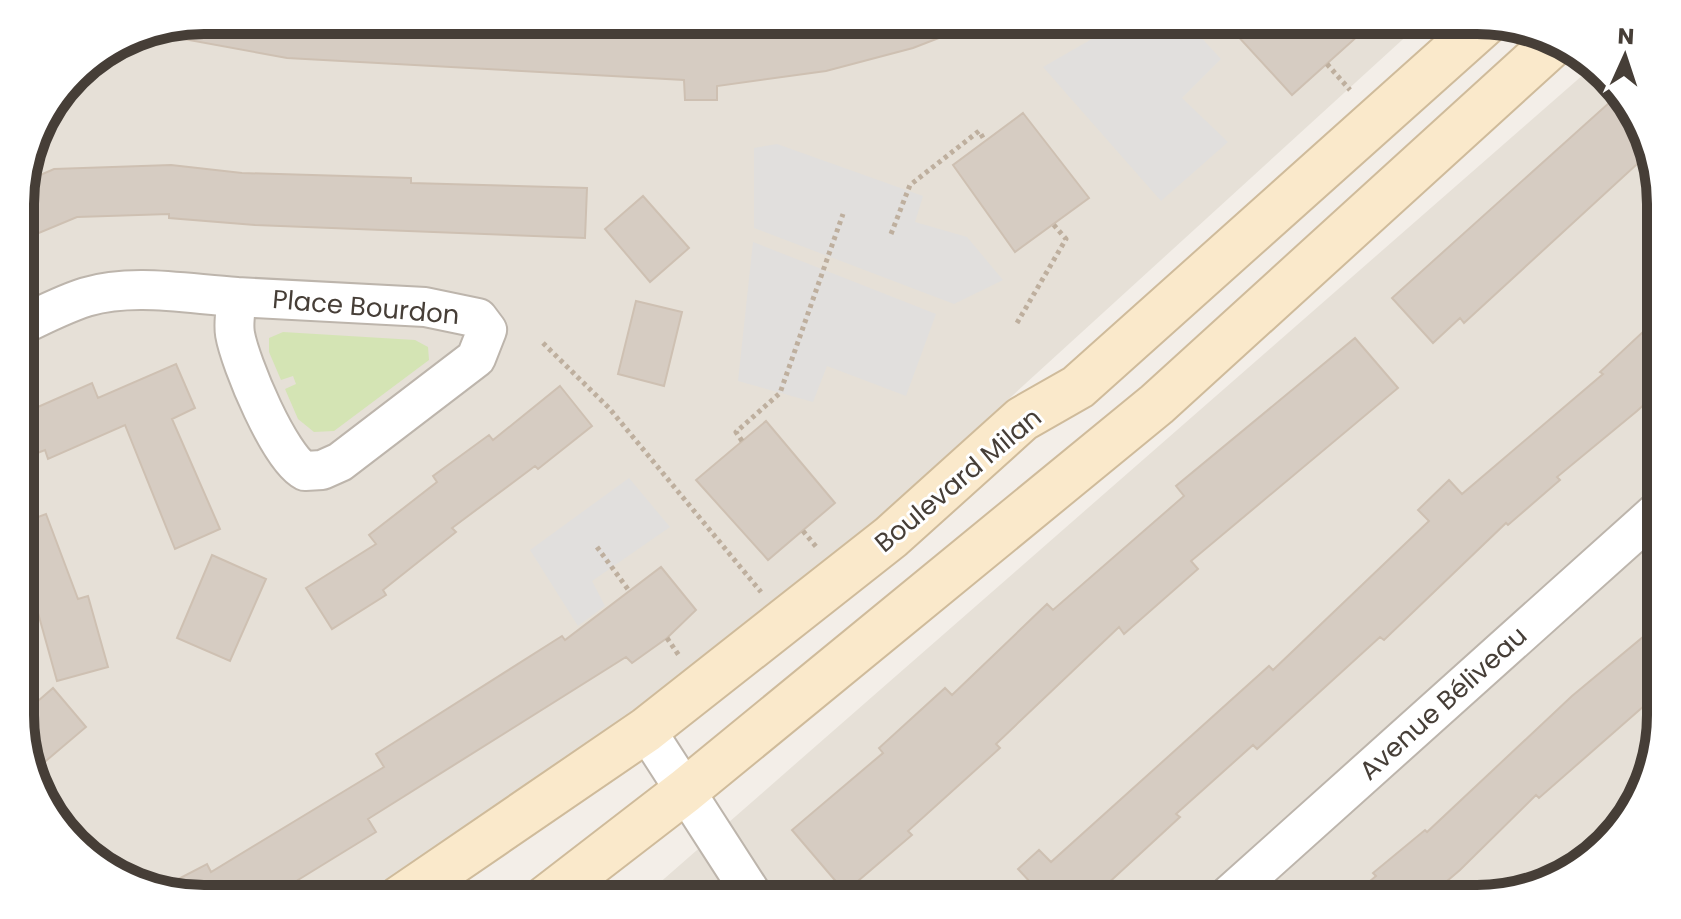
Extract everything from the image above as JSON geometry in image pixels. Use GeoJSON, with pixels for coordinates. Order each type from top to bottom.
{"type":"FeatureCollection","features":[{"type":"Feature","properties":{"kind":"main road","name":"Boulevard Milan"},"geometry":{"type":"LineString","coordinates":[[419,885],[646,730],[891,537],[1022,419],[1078,387],[1473,34]]}},
{"type":"Feature","properties":{"kind":"main road"},"geometry":{"type":"LineString","coordinates":[[563,885],[685,791],[1157,404],[1547,49]]}},
{"type":"Feature","properties":{"kind":"street","name":"Place Bourdon"},"geometry":{"type":"LineString","coordinates":[[34,320],[85,297],[133,291],[425,307],[478,318],[487,330],[482,349],[457,374],[350,456],[313,472],[289,460],[275,435],[235,335],[237,297]]}},
{"type":"Feature","properties":{"kind":"street","name":"Avenue Béliveau"},"geometry":{"type":"LineString","coordinates":[[1241,885],[1647,521]]}},
{"type":"Feature","properties":{"kind":"street"},"geometry":{"type":"LineString","coordinates":[[646,730],[746,885]]}},
{"type":"Feature","properties":{"kind":"path"},"geometry":{"type":"LineString","coordinates":[[1327,64],[1350,90]]}},
{"type":"Feature","properties":{"kind":"path"},"geometry":{"type":"LineString","coordinates":[[891,234],[910,185],[979,131],[985,141]]}},
{"type":"Feature","properties":{"kind":"path"},"geometry":{"type":"LineString","coordinates":[[742,441],[736,432],[780,393],[843,214]]}},
{"type":"Feature","properties":{"kind":"path"},"geometry":{"type":"LineString","coordinates":[[1017,323],[1066,239],[1053,224]]}},
{"type":"Feature","properties":{"kind":"path"},"geometry":{"type":"LineString","coordinates":[[543,343],[609,408],[772,605]]}},
{"type":"Feature","properties":{"kind":"path"},"geometry":{"type":"LineString","coordinates":[[597,547],[630,592]]}},
{"type":"Feature","properties":{"kind":"shaded area"},"geometry":{"type":"Polygon","coordinates":[[[204,34],[1409,34],[646,730],[387,885],[182,884],[139,872],[119,862],[76,827],[47,780],[35,737],[34,204],[35,182],[47,139],[63,110],[92,76],[119,57],[149,43],[182,35],[204,34]]]}},
{"type":"Feature","properties":{"kind":"shaded area"},"geometry":{"type":"Polygon","coordinates":[[[1101,34],[1198,34],[1221,59],[1182,98],[1228,142],[1161,201],[1043,67],[1101,34]]]}},
{"type":"Feature","properties":{"kind":"shaded area"},"geometry":{"type":"Polygon","coordinates":[[[1585,73],[1585,96],[1608,96],[1624,119],[1638,149],[1647,193],[1647,726],[1638,770],[1629,790],[1597,835],[1552,867],[1532,876],[1488,885],[657,885],[1585,73]]]}},
{"type":"Feature","properties":{"kind":"shaded area"},"geometry":{"type":"Polygon","coordinates":[[[777,144],[923,196],[915,222],[967,237],[1003,280],[954,304],[754,228],[754,148],[777,144]]]}},
{"type":"Feature","properties":{"kind":"shaded area"},"geometry":{"type":"Polygon","coordinates":[[[753,242],[936,314],[906,396],[827,366],[813,402],[738,381],[753,242]]]}},
{"type":"Feature","properties":{"kind":"shaded area"},"geometry":{"type":"Polygon","coordinates":[[[629,478],[670,527],[592,581],[605,606],[578,626],[530,550],[629,478]]]}},
{"type":"Feature","properties":{"kind":"green space"},"geometry":{"type":"Polygon","coordinates":[[[283,332],[415,340],[428,347],[429,360],[334,431],[314,432],[298,419],[285,389],[296,384],[293,376],[281,380],[269,352],[269,338],[283,332]]]}},
{"type":"Feature","properties":{"kind":"building"},"geometry":{"type":"Polygon","coordinates":[[[204,34],[949,34],[913,48],[826,71],[717,86],[717,100],[685,100],[684,80],[287,58],[173,37],[204,34]]]}},
{"type":"Feature","properties":{"kind":"building"},"geometry":{"type":"Polygon","coordinates":[[[1236,34],[1360,34],[1292,95],[1236,34]]]}},
{"type":"Feature","properties":{"kind":"building"},"geometry":{"type":"Polygon","coordinates":[[[1612,101],[1634,139],[1641,160],[1464,323],[1460,318],[1433,343],[1392,298],[1612,101]]]}},
{"type":"Feature","properties":{"kind":"building"},"geometry":{"type":"Polygon","coordinates":[[[1023,113],[1089,198],[1015,252],[953,165],[1023,113]]]}},
{"type":"Feature","properties":{"kind":"building"},"geometry":{"type":"Polygon","coordinates":[[[171,165],[242,173],[411,178],[411,183],[587,188],[585,238],[255,225],[169,218],[169,214],[77,217],[34,235],[36,177],[54,169],[171,165]]]}},
{"type":"Feature","properties":{"kind":"building"},"geometry":{"type":"Polygon","coordinates":[[[643,196],[689,248],[650,282],[605,229],[643,196]]]}},
{"type":"Feature","properties":{"kind":"building"},"geometry":{"type":"Polygon","coordinates":[[[636,301],[682,312],[664,386],[618,374],[636,301]]]}},
{"type":"Feature","properties":{"kind":"building"},"geometry":{"type":"Polygon","coordinates":[[[1647,328],[1647,402],[1557,477],[1560,480],[1508,525],[1506,523],[1384,640],[1380,637],[1257,749],[1253,745],[1176,814],[1180,817],[1106,885],[1031,885],[1018,869],[1039,850],[1051,862],[1269,666],[1273,670],[1429,521],[1418,510],[1449,480],[1462,494],[1603,374],[1600,372],[1647,328]]]}},
{"type":"Feature","properties":{"kind":"building"},"geometry":{"type":"Polygon","coordinates":[[[1355,338],[1398,388],[1191,561],[1198,569],[1124,634],[1119,627],[996,744],[1000,748],[908,831],[912,835],[853,885],[839,885],[792,830],[883,753],[879,748],[945,688],[952,695],[1047,604],[1053,610],[1184,496],[1176,486],[1355,338]]]}},
{"type":"Feature","properties":{"kind":"building"},"geometry":{"type":"Polygon","coordinates":[[[176,364],[195,408],[172,419],[220,529],[175,549],[125,425],[48,459],[45,450],[34,454],[34,409],[92,383],[98,398],[176,364]]]}},
{"type":"Feature","properties":{"kind":"building"},"geometry":{"type":"Polygon","coordinates":[[[560,386],[592,426],[538,469],[535,466],[452,528],[456,532],[383,590],[386,595],[332,629],[306,588],[376,544],[369,535],[437,482],[433,476],[489,435],[493,440],[560,386]]]}},
{"type":"Feature","properties":{"kind":"building"},"geometry":{"type":"Polygon","coordinates":[[[766,421],[835,503],[768,560],[696,480],[766,421]]]}},
{"type":"Feature","properties":{"kind":"building"},"geometry":{"type":"Polygon","coordinates":[[[46,514],[78,599],[88,596],[108,667],[57,681],[34,599],[34,518],[46,514]]]}},
{"type":"Feature","properties":{"kind":"building"},"geometry":{"type":"Polygon","coordinates":[[[212,555],[266,579],[230,661],[177,638],[212,555]]]}},
{"type":"Feature","properties":{"kind":"building"},"geometry":{"type":"Polygon","coordinates":[[[661,567],[696,610],[667,638],[632,663],[626,657],[368,819],[376,832],[290,885],[173,882],[207,864],[211,872],[384,767],[376,754],[562,636],[565,640],[661,567]]]}},
{"type":"Feature","properties":{"kind":"building"},"geometry":{"type":"Polygon","coordinates":[[[1647,634],[1647,703],[1539,798],[1536,795],[1442,885],[1365,885],[1376,876],[1373,873],[1425,830],[1427,832],[1572,696],[1647,634]]]}},
{"type":"Feature","properties":{"kind":"building"},"geometry":{"type":"Polygon","coordinates":[[[53,688],[86,727],[42,764],[35,737],[34,705],[53,688]]]}}]}
